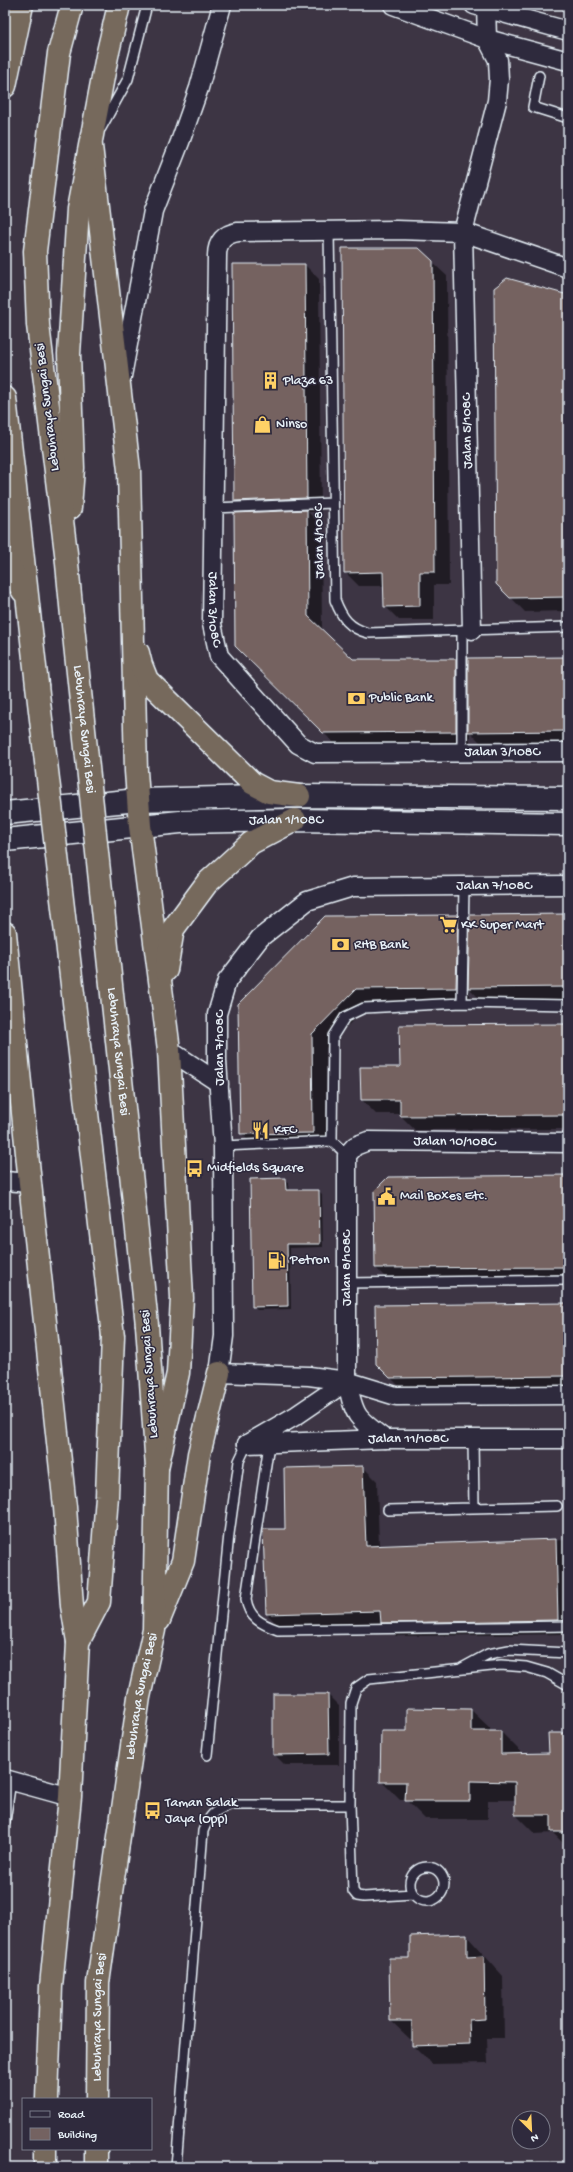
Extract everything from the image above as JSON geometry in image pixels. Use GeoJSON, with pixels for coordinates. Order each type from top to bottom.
{"type":"FeatureCollection","features":[{"type":"Feature","properties":{"kind":"highway"},"geometry":{"type":"LineString","coordinates":[[5,86],[22,5]]}},
{"type":"Feature","properties":{"kind":"highway","name":"Lebuhraya Sungai Besi"},"geometry":{"type":"LineString","coordinates":[[72,5],[59,53],[35,250],[38,325],[66,553],[147,1325],[157,1468],[154,1630],[138,1704],[98,1983],[97,2098]]}},
{"type":"Feature","properties":{"kind":"highway"},"geometry":{"type":"LineString","coordinates":[[66,553],[73,468],[69,354],[78,209],[107,56],[119,5]]}},
{"type":"Feature","properties":{"kind":"highway"},"geometry":{"type":"LineString","coordinates":[[91,146],[129,470],[136,771],[140,826],[169,1050],[182,1298],[178,1373],[157,1468]]}},
{"type":"Feature","properties":{"kind":"highway"},"geometry":{"type":"LineString","coordinates":[[5,398],[113,1336],[107,1496],[99,1602],[78,1642]]}},
{"type":"Feature","properties":{"kind":"highway"},"geometry":{"type":"LineString","coordinates":[[5,559],[28,599]]}},
{"type":"Feature","properties":{"kind":"highway"},"geometry":{"type":"LineString","coordinates":[[132,627],[140,665],[148,680],[252,783],[269,792],[299,796]]}},
{"type":"Feature","properties":{"kind":"highway"},"geometry":{"type":"LineString","coordinates":[[162,995],[173,930],[207,883],[250,843],[295,820]]}},
{"type":"Feature","properties":{"kind":"highway"},"geometry":{"type":"LineString","coordinates":[[5,933],[65,1507],[72,1606],[78,1642],[70,1797],[51,1986],[47,2098]]}},
{"type":"Feature","properties":{"kind":"highway"},"geometry":{"type":"LineString","coordinates":[[154,1630],[183,1561],[199,1454],[219,1373]]}},
{"type":"Feature","properties":{"kind":"highway"},"geometry":{"type":"LineString","coordinates":[[96,2150],[96,2167]]}},
{"type":"Feature","properties":{"kind":"street"},"geometry":{"type":"LineString","coordinates":[[120,386],[153,211],[199,88],[222,5]]}},
{"type":"Feature","properties":{"kind":"street"},"geometry":{"type":"LineString","coordinates":[[393,5],[487,39],[568,61]]}},
{"type":"Feature","properties":{"kind":"street"},"geometry":{"type":"LineString","coordinates":[[487,39],[481,6],[568,31]]}},
{"type":"Feature","properties":{"kind":"street","name":"Jalan 5/108C"},"geometry":{"type":"LineString","coordinates":[[467,630],[463,232],[497,101],[499,79],[498,60],[487,39]]}},
{"type":"Feature","properties":{"kind":"street"},"geometry":{"type":"LineString","coordinates":[[329,232],[396,230],[463,232],[568,268]]}},
{"type":"Feature","properties":{"kind":"street","name":"Jalan 3/108C"},"geometry":{"type":"LineString","coordinates":[[329,232],[238,232],[224,237],[219,244],[217,256],[212,624],[219,656],[298,744],[315,753],[568,752]]}},
{"type":"Feature","properties":{"kind":"street","name":"Jalan 1/108C"},"geometry":{"type":"LineString","coordinates":[[5,813],[138,800],[299,796],[568,798]]}},
{"type":"Feature","properties":{"kind":"street","name":"Jalan 1/108C"},"geometry":{"type":"LineString","coordinates":[[5,840],[180,822],[295,820],[568,824]]}},
{"type":"Feature","properties":{"kind":"street","name":"Jalan 7/108C"},"geometry":{"type":"LineString","coordinates":[[219,1373],[224,1336],[223,1146],[217,1014],[227,981],[260,938],[307,900],[353,887],[568,885]]}},
{"type":"Feature","properties":{"kind":"street"},"geometry":{"type":"LineString","coordinates":[[169,1050],[219,1083]]}},
{"type":"Feature","properties":{"kind":"street","name":"Jalan 10/108C"},"geometry":{"type":"LineString","coordinates":[[347,1155],[355,1146],[368,1141],[568,1143]]}},
{"type":"Feature","properties":{"kind":"street","name":"Jalan 8/108C"},"geometry":{"type":"LineString","coordinates":[[347,1155],[347,1381],[352,1406],[361,1422],[385,1439]]}},
{"type":"Feature","properties":{"kind":"street"},"geometry":{"type":"LineString","coordinates":[[5,1181],[30,1183]]}},
{"type":"Feature","properties":{"kind":"street"},"geometry":{"type":"LineString","coordinates":[[219,1373],[309,1376],[347,1381],[396,1396],[568,1395]]}},
{"type":"Feature","properties":{"kind":"street"},"geometry":{"type":"LineString","coordinates":[[247,1444],[297,1415],[347,1381]]}},
{"type":"Feature","properties":{"kind":"street","name":"Jalan 11/108C"},"geometry":{"type":"LineString","coordinates":[[247,1444],[385,1439],[568,1439]]}},
{"type":"Feature","properties":{"kind":"street"},"geometry":{"type":"LineString","coordinates":[[8,1780],[70,1797]]}},
{"type":"Feature","properties":{"kind":"lane"},"geometry":{"type":"LineString","coordinates":[[91,146],[128,79],[147,5]]}},
{"type":"Feature","properties":{"kind":"lane"},"geometry":{"type":"LineString","coordinates":[[539,76],[533,107],[568,118]]}},
{"type":"Feature","properties":{"kind":"lane","name":"Jalan 4/108C"},"geometry":{"type":"LineString","coordinates":[[329,232],[335,600],[341,616],[356,630],[368,633],[568,627]]}},
{"type":"Feature","properties":{"kind":"lane"},"geometry":{"type":"LineString","coordinates":[[214,508],[333,503]]}},
{"type":"Feature","properties":{"kind":"lane"},"geometry":{"type":"LineString","coordinates":[[462,752],[467,630]]}},
{"type":"Feature","properties":{"kind":"lane"},"geometry":{"type":"LineString","coordinates":[[462,1003],[464,886]]}},
{"type":"Feature","properties":{"kind":"lane"},"geometry":{"type":"LineString","coordinates":[[332,1141],[333,1036],[345,1017],[364,1008],[462,1003],[568,1005]]}},
{"type":"Feature","properties":{"kind":"lane"},"geometry":{"type":"LineString","coordinates":[[223,1146],[332,1141],[347,1155]]}},
{"type":"Feature","properties":{"kind":"lane"},"geometry":{"type":"LineString","coordinates":[[347,1283],[568,1280]]}},
{"type":"Feature","properties":{"kind":"lane"},"geometry":{"type":"LineString","coordinates":[[473,1440],[474,1508]]}},
{"type":"Feature","properties":{"kind":"lane"},"geometry":{"type":"LineString","coordinates":[[208,1755],[229,1534],[239,1461],[247,1444]]}},
{"type":"Feature","properties":{"kind":"lane"},"geometry":{"type":"LineString","coordinates":[[269,1444],[246,1599],[248,1608],[254,1618],[262,1625],[278,1630],[568,1626]]}},
{"type":"Feature","properties":{"kind":"lane"},"geometry":{"type":"LineString","coordinates":[[388,1510],[557,1506]]}},
{"type":"Feature","properties":{"kind":"lane"},"geometry":{"type":"LineString","coordinates":[[457,1671],[488,1654],[509,1650],[568,1653]]}},
{"type":"Feature","properties":{"kind":"lane"},"geometry":{"type":"LineString","coordinates":[[413,1894],[364,1897],[358,1896],[353,1891],[350,1804],[350,1703],[356,1688],[369,1679],[385,1676],[457,1671],[501,1665],[526,1667],[547,1673],[568,1685]]}},
{"type":"Feature","properties":{"kind":"lane"},"geometry":{"type":"LineString","coordinates":[[5,1821],[8,1780]]}},
{"type":"Feature","properties":{"kind":"lane"},"geometry":{"type":"LineString","coordinates":[[176,2167],[202,1831],[208,1818],[216,1810],[230,1805],[350,1804]]}},
{"type":"Feature","properties":{"kind":"building"},"geometry":{"type":"Polygon","coordinates":[[[342,248],[419,248],[433,261],[435,572],[420,572],[420,606],[384,607],[383,572],[344,573],[342,248]]]}},
{"type":"Feature","properties":{"kind":"building","name":"Plaza 63"},"geometry":{"type":"Polygon","coordinates":[[[232,264],[305,264],[307,498],[234,501],[232,264]]]}},
{"type":"Feature","properties":{"kind":"building"},"geometry":{"type":"Polygon","coordinates":[[[507,278],[568,295],[568,597],[510,598],[496,584],[494,288],[507,278]]]}},
{"type":"Feature","properties":{"kind":"building"},"geometry":{"type":"Polygon","coordinates":[[[307,510],[308,616],[353,659],[456,659],[456,732],[323,733],[235,646],[234,513],[307,510]]]}},
{"type":"Feature","properties":{"kind":"building"},"geometry":{"type":"Polygon","coordinates":[[[568,657],[568,731],[468,732],[468,658],[568,657]]]}},
{"type":"Feature","properties":{"kind":"building"},"geometry":{"type":"Polygon","coordinates":[[[568,914],[568,987],[468,988],[470,915],[568,914]]]}},
{"type":"Feature","properties":{"kind":"building"},"geometry":{"type":"Polygon","coordinates":[[[458,915],[456,988],[356,989],[312,1034],[313,1133],[240,1134],[238,1004],[325,916],[458,915]]]}},
{"type":"Feature","properties":{"kind":"building"},"geometry":{"type":"Polygon","coordinates":[[[568,1024],[568,1115],[400,1116],[400,1100],[361,1100],[360,1067],[400,1067],[399,1025],[568,1024]]]}},
{"type":"Feature","properties":{"kind":"building"},"geometry":{"type":"Polygon","coordinates":[[[568,1175],[568,1267],[375,1268],[374,1191],[388,1177],[568,1175]]]}},
{"type":"Feature","properties":{"kind":"building"},"geometry":{"type":"Polygon","coordinates":[[[285,1178],[286,1190],[319,1190],[320,1244],[287,1244],[288,1306],[252,1307],[250,1179],[285,1178]]]}},
{"type":"Feature","properties":{"kind":"building"},"geometry":{"type":"Polygon","coordinates":[[[568,1303],[568,1376],[390,1378],[376,1364],[375,1305],[568,1303]]]}},
{"type":"Feature","properties":{"kind":"building"},"geometry":{"type":"Polygon","coordinates":[[[363,1466],[366,1546],[556,1539],[558,1620],[381,1623],[380,1611],[266,1614],[263,1529],[285,1529],[284,1468],[363,1466]]]}},
{"type":"Feature","properties":{"kind":"building"},"geometry":{"type":"Polygon","coordinates":[[[273,1694],[328,1694],[329,1754],[273,1755],[273,1694]]]}},
{"type":"Feature","properties":{"kind":"building"},"geometry":{"type":"Polygon","coordinates":[[[407,1708],[471,1709],[471,1731],[501,1731],[501,1754],[549,1753],[548,1733],[568,1733],[568,1832],[551,1832],[551,1815],[515,1815],[515,1782],[470,1781],[470,1801],[405,1801],[406,1782],[380,1782],[381,1731],[407,1731],[407,1708]]]}},
{"type":"Feature","properties":{"kind":"building"},"geometry":{"type":"Polygon","coordinates":[[[467,1934],[467,1957],[484,1956],[485,2019],[469,2020],[470,2044],[412,2046],[412,2021],[390,2021],[389,1958],[410,1958],[410,1936],[467,1934]]]}},
{"type":"Feature","properties":{"kind":"place","name":"Plaza 63"},"geometry":{"type":"Point","coordinates":[270,381]}},
{"type":"Feature","properties":{"kind":"place","name":"Ninso"},"geometry":{"type":"Point","coordinates":[263,424]}},
{"type":"Feature","properties":{"kind":"place","name":"Public Bank"},"geometry":{"type":"Point","coordinates":[356,698]}},
{"type":"Feature","properties":{"kind":"place","name":"KK Super Mart"},"geometry":{"type":"Point","coordinates":[448,925]}},
{"type":"Feature","properties":{"kind":"place","name":"RHB Bank"},"geometry":{"type":"Point","coordinates":[341,945]}},
{"type":"Feature","properties":{"kind":"place","name":"KFC"},"geometry":{"type":"Point","coordinates":[261,1130]}},
{"type":"Feature","properties":{"kind":"place","name":"Midfields Square"},"geometry":{"type":"Point","coordinates":[194,1168]}},
{"type":"Feature","properties":{"kind":"place","name":"Mail Boxes Etc."},"geometry":{"type":"Point","coordinates":[387,1196]}},
{"type":"Feature","properties":{"kind":"place","name":"Petron"},"geometry":{"type":"Point","coordinates":[277,1260]}},
{"type":"Feature","properties":{"kind":"place","name":"Taman Salak Jaya (Opp)"},"geometry":{"type":"Point","coordinates":[152,1811]}}]}
